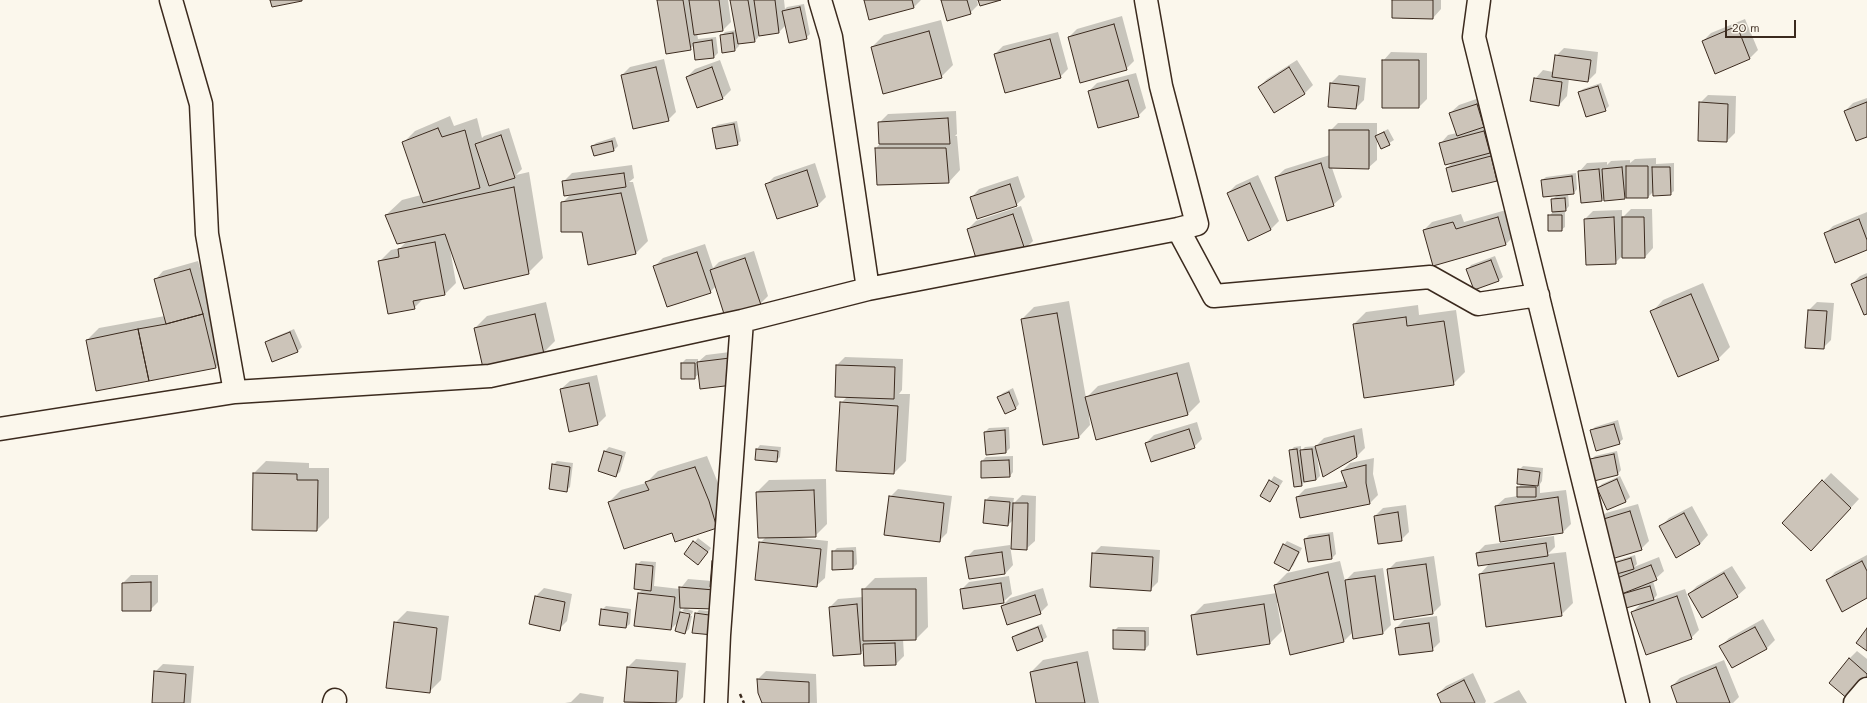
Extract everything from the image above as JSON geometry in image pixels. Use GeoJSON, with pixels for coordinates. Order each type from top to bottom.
{"type":"FeatureCollection","features":[{"type":"Feature","properties":{"kind":"street"},"geometry":{"type":"LineString","coordinates":[[171,0],[201,104],[207,234],[235,392]]}},
{"type":"Feature","properties":{"kind":"street"},"geometry":{"type":"LineString","coordinates":[[820,0],[831,37],[868,289]]}},
{"type":"Feature","properties":{"kind":"street"},"geometry":{"type":"LineString","coordinates":[[0,429],[235,392],[490,376],[742,321],[868,289],[1178,229],[1197,224],[1161,86],[1146,0]]}},
{"type":"Feature","properties":{"kind":"street"},"geometry":{"type":"LineString","coordinates":[[1479,0],[1474,37],[1638,703]]}},
{"type":"Feature","properties":{"kind":"street"},"geometry":{"type":"LineString","coordinates":[[1178,229],[1214,296],[1430,277],[1478,304],[1538,295]]}},
{"type":"Feature","properties":{"kind":"street"},"geometry":{"type":"LineString","coordinates":[[716,703],[719,635],[742,321]]}},
{"type":"Feature","properties":{"kind":"street"},"geometry":{"type":"LineString","coordinates":[[1855,703],[1867,689]]}},
{"type":"Feature","properties":{"kind":"building"},"geometry":{"type":"Polygon","coordinates":[[[270,0],[302,0],[302,1],[272,7],[270,0]]]}},
{"type":"Feature","properties":{"kind":"building"},"geometry":{"type":"Polygon","coordinates":[[[657,0],[683,0],[691,50],[666,54],[657,0]]]}},
{"type":"Feature","properties":{"kind":"building"},"geometry":{"type":"Polygon","coordinates":[[[689,0],[719,0],[723,31],[694,35],[689,0]]]}},
{"type":"Feature","properties":{"kind":"building"},"geometry":{"type":"Polygon","coordinates":[[[730,0],[748,0],[755,42],[738,44],[730,0]]]}},
{"type":"Feature","properties":{"kind":"building"},"geometry":{"type":"Polygon","coordinates":[[[754,0],[775,0],[779,33],[759,36],[754,0]]]}},
{"type":"Feature","properties":{"kind":"building"},"geometry":{"type":"Polygon","coordinates":[[[864,0],[912,0],[914,8],[869,20],[864,0]]]}},
{"type":"Feature","properties":{"kind":"building"},"geometry":{"type":"Polygon","coordinates":[[[941,0],[967,0],[971,14],[947,21],[941,0]]]}},
{"type":"Feature","properties":{"kind":"building"},"geometry":{"type":"Polygon","coordinates":[[[978,0],[1001,0],[980,6],[978,0]]]}},
{"type":"Feature","properties":{"kind":"building"},"geometry":{"type":"Polygon","coordinates":[[[1392,0],[1433,0],[1433,19],[1392,18],[1392,0]]]}},
{"type":"Feature","properties":{"kind":"building"},"geometry":{"type":"Polygon","coordinates":[[[800,7],[807,39],[789,43],[782,11],[800,7]]]}},
{"type":"Feature","properties":{"kind":"building"},"geometry":{"type":"Polygon","coordinates":[[[1114,24],[1127,70],[1080,83],[1068,37],[1114,24]]]}},
{"type":"Feature","properties":{"kind":"building"},"geometry":{"type":"Polygon","coordinates":[[[1737,26],[1750,59],[1715,74],[1702,41],[1737,26]]]}},
{"type":"Feature","properties":{"kind":"building"},"geometry":{"type":"Polygon","coordinates":[[[929,31],[942,78],[883,94],[871,47],[929,31]]]}},
{"type":"Feature","properties":{"kind":"building"},"geometry":{"type":"Polygon","coordinates":[[[733,33],[735,51],[722,53],[720,35],[733,33]]]}},
{"type":"Feature","properties":{"kind":"building"},"geometry":{"type":"Polygon","coordinates":[[[1050,39],[1061,78],[1005,93],[994,54],[1050,39]]]}},
{"type":"Feature","properties":{"kind":"building"},"geometry":{"type":"Polygon","coordinates":[[[712,40],[714,58],[695,60],[693,43],[712,40]]]}},
{"type":"Feature","properties":{"kind":"building"},"geometry":{"type":"Polygon","coordinates":[[[1555,55],[1591,60],[1588,82],[1552,77],[1555,55]]]}},
{"type":"Feature","properties":{"kind":"building"},"geometry":{"type":"Polygon","coordinates":[[[1382,60],[1419,60],[1419,108],[1382,108],[1382,60]]]}},
{"type":"Feature","properties":{"kind":"building"},"geometry":{"type":"Polygon","coordinates":[[[656,67],[669,121],[633,129],[621,75],[656,67]]]}},
{"type":"Feature","properties":{"kind":"building"},"geometry":{"type":"Polygon","coordinates":[[[712,67],[723,99],[697,108],[686,77],[712,67]]]}},
{"type":"Feature","properties":{"kind":"building"},"geometry":{"type":"Polygon","coordinates":[[[1289,67],[1305,94],[1274,113],[1258,87],[1289,67]]]}},
{"type":"Feature","properties":{"kind":"building"},"geometry":{"type":"Polygon","coordinates":[[[1534,78],[1562,82],[1559,106],[1530,101],[1534,78]]]}},
{"type":"Feature","properties":{"kind":"building"},"geometry":{"type":"Polygon","coordinates":[[[1128,80],[1139,117],[1098,128],[1088,91],[1128,80]]]}},
{"type":"Feature","properties":{"kind":"building"},"geometry":{"type":"Polygon","coordinates":[[[1330,83],[1359,86],[1356,109],[1328,107],[1330,83]]]}},
{"type":"Feature","properties":{"kind":"building"},"geometry":{"type":"Polygon","coordinates":[[[1598,86],[1606,111],[1586,117],[1578,92],[1598,86]]]}},
{"type":"Feature","properties":{"kind":"building"},"geometry":{"type":"Polygon","coordinates":[[[1699,102],[1728,104],[1727,142],[1698,141],[1699,102]]]}},
{"type":"Feature","properties":{"kind":"building"},"geometry":{"type":"Polygon","coordinates":[[[1867,102],[1867,137],[1856,141],[1844,111],[1867,102]]]}},
{"type":"Feature","properties":{"kind":"building"},"geometry":{"type":"Polygon","coordinates":[[[1477,104],[1484,127],[1457,136],[1449,113],[1477,104]]]}},
{"type":"Feature","properties":{"kind":"building"},"geometry":{"type":"Polygon","coordinates":[[[948,118],[950,144],[879,144],[878,122],[948,118]]]}},
{"type":"Feature","properties":{"kind":"building"},"geometry":{"type":"Polygon","coordinates":[[[734,124],[738,145],[716,149],[712,128],[734,124]]]}},
{"type":"Feature","properties":{"kind":"building"},"geometry":{"type":"Polygon","coordinates":[[[438,128],[442,137],[465,130],[480,188],[423,203],[402,142],[438,128]]]}},
{"type":"Feature","properties":{"kind":"building"},"geometry":{"type":"Polygon","coordinates":[[[1329,130],[1369,130],[1369,169],[1329,168],[1329,130]]]}},
{"type":"Feature","properties":{"kind":"building"},"geometry":{"type":"Polygon","coordinates":[[[1484,131],[1490,153],[1445,165],[1439,143],[1484,131]]]}},
{"type":"Feature","properties":{"kind":"building"},"geometry":{"type":"Polygon","coordinates":[[[1384,132],[1390,145],[1381,149],[1375,136],[1384,132]]]}},
{"type":"Feature","properties":{"kind":"building"},"geometry":{"type":"Polygon","coordinates":[[[501,135],[515,178],[489,186],[475,144],[501,135]]]}},
{"type":"Feature","properties":{"kind":"building"},"geometry":{"type":"Polygon","coordinates":[[[612,141],[614,151],[594,156],[591,146],[612,141]]]}},
{"type":"Feature","properties":{"kind":"building"},"geometry":{"type":"Polygon","coordinates":[[[875,148],[946,148],[949,183],[877,185],[875,148]]]}},
{"type":"Feature","properties":{"kind":"building"},"geometry":{"type":"Polygon","coordinates":[[[1491,156],[1497,181],[1452,192],[1446,168],[1491,156]]]}},
{"type":"Feature","properties":{"kind":"building"},"geometry":{"type":"Polygon","coordinates":[[[1321,163],[1334,206],[1287,221],[1275,177],[1321,163]]]}},
{"type":"Feature","properties":{"kind":"building"},"geometry":{"type":"Polygon","coordinates":[[[1626,166],[1648,166],[1648,198],[1626,198],[1626,166]]]}},
{"type":"Feature","properties":{"kind":"building"},"geometry":{"type":"Polygon","coordinates":[[[1622,167],[1625,199],[1604,201],[1602,169],[1622,167]]]}},
{"type":"Feature","properties":{"kind":"building"},"geometry":{"type":"Polygon","coordinates":[[[1652,167],[1670,167],[1671,195],[1653,196],[1652,167]]]}},
{"type":"Feature","properties":{"kind":"building"},"geometry":{"type":"Polygon","coordinates":[[[1599,169],[1602,201],[1581,203],[1578,171],[1599,169]]]}},
{"type":"Feature","properties":{"kind":"building"},"geometry":{"type":"Polygon","coordinates":[[[807,170],[818,206],[777,219],[765,184],[807,170]]]}},
{"type":"Feature","properties":{"kind":"building"},"geometry":{"type":"Polygon","coordinates":[[[624,173],[626,187],[564,196],[562,181],[624,173]]]}},
{"type":"Feature","properties":{"kind":"building"},"geometry":{"type":"Polygon","coordinates":[[[1572,176],[1574,194],[1543,197],[1541,180],[1572,176]]]}},
{"type":"Feature","properties":{"kind":"building"},"geometry":{"type":"Polygon","coordinates":[[[1250,183],[1271,230],[1248,241],[1227,193],[1250,183]]]}},
{"type":"Feature","properties":{"kind":"building"},"geometry":{"type":"Polygon","coordinates":[[[1010,184],[1017,206],[977,219],[970,197],[1010,184]]]}},
{"type":"Feature","properties":{"kind":"building"},"geometry":{"type":"Polygon","coordinates":[[[514,187],[529,274],[464,289],[445,234],[397,244],[385,215],[514,187]]]}},
{"type":"Feature","properties":{"kind":"building"},"geometry":{"type":"Polygon","coordinates":[[[621,193],[636,254],[588,265],[582,232],[561,232],[561,202],[621,193]]]}},
{"type":"Feature","properties":{"kind":"building"},"geometry":{"type":"Polygon","coordinates":[[[1565,198],[1566,211],[1552,212],[1551,199],[1565,198]]]}},
{"type":"Feature","properties":{"kind":"building"},"geometry":{"type":"Polygon","coordinates":[[[1013,214],[1025,250],[978,265],[967,229],[1013,214]]]}},
{"type":"Feature","properties":{"kind":"building"},"geometry":{"type":"Polygon","coordinates":[[[1548,215],[1562,215],[1562,231],[1548,231],[1548,215]]]}},
{"type":"Feature","properties":{"kind":"building"},"geometry":{"type":"Polygon","coordinates":[[[1498,217],[1506,245],[1433,266],[1423,230],[1453,222],[1456,229],[1498,217]]]}},
{"type":"Feature","properties":{"kind":"building"},"geometry":{"type":"Polygon","coordinates":[[[1614,217],[1616,264],[1586,265],[1584,219],[1614,217]]]}},
{"type":"Feature","properties":{"kind":"building"},"geometry":{"type":"Polygon","coordinates":[[[1622,217],[1644,217],[1645,258],[1622,258],[1622,217]]]}},
{"type":"Feature","properties":{"kind":"building"},"geometry":{"type":"Polygon","coordinates":[[[1859,219],[1867,240],[1867,250],[1835,263],[1824,233],[1859,219]]]}},
{"type":"Feature","properties":{"kind":"building"},"geometry":{"type":"Polygon","coordinates":[[[435,242],[445,295],[413,301],[415,309],[388,314],[378,261],[399,257],[398,249],[435,242]]]}},
{"type":"Feature","properties":{"kind":"building"},"geometry":{"type":"Polygon","coordinates":[[[697,252],[711,293],[667,307],[653,266],[697,252]]]}},
{"type":"Feature","properties":{"kind":"building"},"geometry":{"type":"Polygon","coordinates":[[[745,258],[761,305],[725,317],[710,270],[745,258]]]}},
{"type":"Feature","properties":{"kind":"building"},"geometry":{"type":"Polygon","coordinates":[[[1491,260],[1499,281],[1474,290],[1466,269],[1491,260]]]}},
{"type":"Feature","properties":{"kind":"building"},"geometry":{"type":"Polygon","coordinates":[[[190,269],[203,314],[166,324],[154,279],[190,269]]]}},
{"type":"Feature","properties":{"kind":"building"},"geometry":{"type":"Polygon","coordinates":[[[1867,277],[1867,314],[1864,315],[1851,284],[1867,277]]]}},
{"type":"Feature","properties":{"kind":"building"},"geometry":{"type":"Polygon","coordinates":[[[1691,294],[1719,360],[1678,377],[1650,311],[1691,294]]]}},
{"type":"Feature","properties":{"kind":"building"},"geometry":{"type":"Polygon","coordinates":[[[1808,310],[1827,311],[1824,349],[1805,348],[1808,310]]]}},
{"type":"Feature","properties":{"kind":"building"},"geometry":{"type":"Polygon","coordinates":[[[1057,313],[1079,438],[1043,445],[1021,319],[1057,313]]]}},
{"type":"Feature","properties":{"kind":"building"},"geometry":{"type":"Polygon","coordinates":[[[203,314],[216,368],[149,381],[138,329],[166,324],[203,314]]]}},
{"type":"Feature","properties":{"kind":"building"},"geometry":{"type":"Polygon","coordinates":[[[535,314],[544,354],[483,368],[474,328],[535,314]]]}},
{"type":"Feature","properties":{"kind":"building"},"geometry":{"type":"Polygon","coordinates":[[[1406,317],[1407,326],[1444,321],[1454,385],[1364,398],[1353,324],[1406,317]]]}},
{"type":"Feature","properties":{"kind":"building"},"geometry":{"type":"Polygon","coordinates":[[[138,329],[149,381],[96,391],[86,340],[138,329]]]}},
{"type":"Feature","properties":{"kind":"building"},"geometry":{"type":"Polygon","coordinates":[[[290,332],[298,352],[272,362],[265,342],[290,332]]]}},
{"type":"Feature","properties":{"kind":"building"},"geometry":{"type":"Polygon","coordinates":[[[730,358],[733,385],[700,389],[697,362],[730,358]]]}},
{"type":"Feature","properties":{"kind":"building"},"geometry":{"type":"Polygon","coordinates":[[[681,363],[695,363],[695,379],[681,379],[681,363]]]}},
{"type":"Feature","properties":{"kind":"building"},"geometry":{"type":"Polygon","coordinates":[[[836,365],[895,367],[894,399],[835,397],[836,365]]]}},
{"type":"Feature","properties":{"kind":"building"},"geometry":{"type":"Polygon","coordinates":[[[1177,373],[1188,415],[1096,440],[1085,397],[1177,373]]]}},
{"type":"Feature","properties":{"kind":"building"},"geometry":{"type":"Polygon","coordinates":[[[589,383],[598,425],[569,432],[560,389],[589,383]]]}},
{"type":"Feature","properties":{"kind":"building"},"geometry":{"type":"Polygon","coordinates":[[[1009,392],[1016,409],[1005,414],[997,397],[1009,392]]]}},
{"type":"Feature","properties":{"kind":"building"},"geometry":{"type":"Polygon","coordinates":[[[840,402],[898,406],[894,474],[836,471],[840,402]]]}},
{"type":"Feature","properties":{"kind":"building"},"geometry":{"type":"Polygon","coordinates":[[[1614,424],[1620,444],[1596,451],[1590,430],[1614,424]]]}},
{"type":"Feature","properties":{"kind":"building"},"geometry":{"type":"Polygon","coordinates":[[[1189,429],[1195,448],[1151,462],[1145,443],[1189,429]]]}},
{"type":"Feature","properties":{"kind":"building"},"geometry":{"type":"Polygon","coordinates":[[[1005,430],[1006,453],[986,455],[984,432],[1005,430]]]}},
{"type":"Feature","properties":{"kind":"building"},"geometry":{"type":"Polygon","coordinates":[[[1354,436],[1357,457],[1323,477],[1315,446],[1354,436]]]}},
{"type":"Feature","properties":{"kind":"building"},"geometry":{"type":"Polygon","coordinates":[[[756,449],[778,451],[777,462],[755,460],[756,449]]]}},
{"type":"Feature","properties":{"kind":"building"},"geometry":{"type":"Polygon","coordinates":[[[1297,449],[1302,486],[1294,487],[1289,450],[1297,449]]]}},
{"type":"Feature","properties":{"kind":"building"},"geometry":{"type":"Polygon","coordinates":[[[1312,449],[1316,480],[1304,482],[1300,450],[1312,449]]]}},
{"type":"Feature","properties":{"kind":"building"},"geometry":{"type":"Polygon","coordinates":[[[604,451],[622,456],[616,477],[598,471],[604,451]]]}},
{"type":"Feature","properties":{"kind":"building"},"geometry":{"type":"Polygon","coordinates":[[[1614,454],[1618,475],[1594,481],[1590,459],[1614,454]]]}},
{"type":"Feature","properties":{"kind":"building"},"geometry":{"type":"Polygon","coordinates":[[[1009,460],[1010,477],[981,478],[981,461],[1009,460]]]}},
{"type":"Feature","properties":{"kind":"building"},"geometry":{"type":"Polygon","coordinates":[[[552,464],[570,467],[567,492],[549,489],[552,464]]]}},
{"type":"Feature","properties":{"kind":"building"},"geometry":{"type":"Polygon","coordinates":[[[1366,465],[1366,483],[1370,504],[1300,518],[1296,497],[1347,487],[1341,471],[1366,465]]]}},
{"type":"Feature","properties":{"kind":"building"},"geometry":{"type":"Polygon","coordinates":[[[695,467],[709,501],[717,528],[675,542],[672,533],[624,549],[608,502],[649,490],[645,482],[695,467]]]}},
{"type":"Feature","properties":{"kind":"building"},"geometry":{"type":"Polygon","coordinates":[[[1518,469],[1540,472],[1538,486],[1517,484],[1518,469]]]}},
{"type":"Feature","properties":{"kind":"building"},"geometry":{"type":"Polygon","coordinates":[[[253,473],[297,474],[297,480],[318,480],[317,531],[252,530],[253,473]]]}},
{"type":"Feature","properties":{"kind":"building"},"geometry":{"type":"Polygon","coordinates":[[[1617,479],[1626,502],[1607,510],[1597,488],[1617,479]]]}},
{"type":"Feature","properties":{"kind":"building"},"geometry":{"type":"Polygon","coordinates":[[[1269,480],[1279,486],[1270,502],[1260,496],[1269,480]]]}},
{"type":"Feature","properties":{"kind":"building"},"geometry":{"type":"Polygon","coordinates":[[[1822,480],[1851,508],[1811,551],[1782,523],[1822,480]]]}},
{"type":"Feature","properties":{"kind":"building"},"geometry":{"type":"Polygon","coordinates":[[[1517,487],[1536,487],[1536,497],[1517,497],[1517,487]]]}},
{"type":"Feature","properties":{"kind":"building"},"geometry":{"type":"Polygon","coordinates":[[[814,490],[816,537],[758,538],[756,492],[814,490]]]}},
{"type":"Feature","properties":{"kind":"building"},"geometry":{"type":"Polygon","coordinates":[[[889,496],[944,503],[940,542],[884,535],[889,496]]]}},
{"type":"Feature","properties":{"kind":"building"},"geometry":{"type":"Polygon","coordinates":[[[1558,497],[1563,533],[1500,542],[1495,506],[1558,497]]]}},
{"type":"Feature","properties":{"kind":"building"},"geometry":{"type":"Polygon","coordinates":[[[985,500],[1010,502],[1008,526],[983,523],[985,500]]]}},
{"type":"Feature","properties":{"kind":"building"},"geometry":{"type":"Polygon","coordinates":[[[1013,503],[1028,503],[1027,550],[1011,549],[1013,503]]]}},
{"type":"Feature","properties":{"kind":"building"},"geometry":{"type":"Polygon","coordinates":[[[1630,511],[1642,550],[1608,560],[1597,521],[1630,511]]]}},
{"type":"Feature","properties":{"kind":"building"},"geometry":{"type":"Polygon","coordinates":[[[1398,512],[1402,541],[1378,544],[1374,516],[1398,512]]]}},
{"type":"Feature","properties":{"kind":"building"},"geometry":{"type":"Polygon","coordinates":[[[1684,513],[1700,544],[1676,558],[1659,526],[1684,513]]]}},
{"type":"Feature","properties":{"kind":"building"},"geometry":{"type":"Polygon","coordinates":[[[1329,535],[1332,559],[1308,562],[1304,539],[1329,535]]]}},
{"type":"Feature","properties":{"kind":"building"},"geometry":{"type":"Polygon","coordinates":[[[693,541],[708,552],[698,565],[684,554],[693,541]]]}},
{"type":"Feature","properties":{"kind":"building"},"geometry":{"type":"Polygon","coordinates":[[[759,542],[821,549],[817,587],[755,580],[759,542]]]}},
{"type":"Feature","properties":{"kind":"building"},"geometry":{"type":"Polygon","coordinates":[[[1546,543],[1548,556],[1478,566],[1476,553],[1546,543]]]}},
{"type":"Feature","properties":{"kind":"building"},"geometry":{"type":"Polygon","coordinates":[[[1283,544],[1299,552],[1289,571],[1274,563],[1283,544]]]}},
{"type":"Feature","properties":{"kind":"building"},"geometry":{"type":"Polygon","coordinates":[[[832,551],[853,551],[853,569],[832,570],[832,551]]]}},
{"type":"Feature","properties":{"kind":"building"},"geometry":{"type":"Polygon","coordinates":[[[1002,552],[1005,574],[969,579],[965,557],[1002,552]]]}},
{"type":"Feature","properties":{"kind":"building"},"geometry":{"type":"Polygon","coordinates":[[[1092,553],[1153,557],[1151,591],[1090,587],[1092,553]]]}},
{"type":"Feature","properties":{"kind":"building"},"geometry":{"type":"Polygon","coordinates":[[[1631,558],[1634,569],[1610,576],[1607,565],[1631,558]]]}},
{"type":"Feature","properties":{"kind":"building"},"geometry":{"type":"Polygon","coordinates":[[[712,561],[720,562],[718,588],[710,587],[712,561]]]}},
{"type":"Feature","properties":{"kind":"building"},"geometry":{"type":"Polygon","coordinates":[[[1862,561],[1867,571],[1867,598],[1842,612],[1826,580],[1862,561]]]}},
{"type":"Feature","properties":{"kind":"building"},"geometry":{"type":"Polygon","coordinates":[[[1554,563],[1562,616],[1486,627],[1479,574],[1554,563]]]}},
{"type":"Feature","properties":{"kind":"building"},"geometry":{"type":"Polygon","coordinates":[[[636,564],[653,566],[651,591],[634,589],[636,564]]]}},
{"type":"Feature","properties":{"kind":"building"},"geometry":{"type":"Polygon","coordinates":[[[1426,564],[1433,614],[1394,620],[1387,569],[1426,564]]]}},
{"type":"Feature","properties":{"kind":"building"},"geometry":{"type":"Polygon","coordinates":[[[1651,565],[1657,580],[1619,595],[1612,580],[1651,565]]]}},
{"type":"Feature","properties":{"kind":"building"},"geometry":{"type":"Polygon","coordinates":[[[1328,572],[1344,642],[1290,655],[1274,585],[1328,572]]]}},
{"type":"Feature","properties":{"kind":"building"},"geometry":{"type":"Polygon","coordinates":[[[1724,573],[1738,597],[1702,618],[1688,594],[1724,573]]]}},
{"type":"Feature","properties":{"kind":"building"},"geometry":{"type":"Polygon","coordinates":[[[1375,576],[1383,634],[1353,639],[1345,580],[1375,576]]]}},
{"type":"Feature","properties":{"kind":"building"},"geometry":{"type":"Polygon","coordinates":[[[151,582],[151,611],[122,611],[122,583],[151,582]]]}},
{"type":"Feature","properties":{"kind":"building"},"geometry":{"type":"Polygon","coordinates":[[[1001,583],[1004,603],[963,609],[960,589],[1001,583]]]}},
{"type":"Feature","properties":{"kind":"building"},"geometry":{"type":"Polygon","coordinates":[[[1650,586],[1654,600],[1626,608],[1622,594],[1650,586]]]}},
{"type":"Feature","properties":{"kind":"building"},"geometry":{"type":"Polygon","coordinates":[[[679,587],[714,590],[715,609],[680,608],[679,587]]]}},
{"type":"Feature","properties":{"kind":"building"},"geometry":{"type":"Polygon","coordinates":[[[862,589],[916,589],[916,640],[863,641],[862,589]]]}},
{"type":"Feature","properties":{"kind":"building"},"geometry":{"type":"Polygon","coordinates":[[[638,593],[675,597],[671,630],[634,626],[638,593]]]}},
{"type":"Feature","properties":{"kind":"building"},"geometry":{"type":"Polygon","coordinates":[[[1035,595],[1041,614],[1007,625],[1001,606],[1035,595]]]}},
{"type":"Feature","properties":{"kind":"building"},"geometry":{"type":"Polygon","coordinates":[[[535,596],[565,602],[560,631],[529,624],[535,596]]]}},
{"type":"Feature","properties":{"kind":"building"},"geometry":{"type":"Polygon","coordinates":[[[1677,596],[1692,639],[1646,655],[1631,612],[1677,596]]]}},
{"type":"Feature","properties":{"kind":"building"},"geometry":{"type":"Polygon","coordinates":[[[857,604],[861,654],[833,656],[829,607],[857,604]]]}},
{"type":"Feature","properties":{"kind":"building"},"geometry":{"type":"Polygon","coordinates":[[[1264,604],[1270,644],[1197,655],[1191,615],[1264,604]]]}},
{"type":"Feature","properties":{"kind":"building"},"geometry":{"type":"Polygon","coordinates":[[[601,609],[628,613],[626,628],[599,625],[601,609]]]}},
{"type":"Feature","properties":{"kind":"building"},"geometry":{"type":"Polygon","coordinates":[[[680,612],[690,614],[685,634],[675,631],[680,612]]]}},
{"type":"Feature","properties":{"kind":"building"},"geometry":{"type":"Polygon","coordinates":[[[695,613],[716,616],[713,635],[692,633],[695,613]]]}},
{"type":"Feature","properties":{"kind":"building"},"geometry":{"type":"Polygon","coordinates":[[[394,622],[437,628],[430,693],[386,688],[394,622]]]}},
{"type":"Feature","properties":{"kind":"building"},"geometry":{"type":"Polygon","coordinates":[[[1429,623],[1433,651],[1399,655],[1395,628],[1429,623]]]}},
{"type":"Feature","properties":{"kind":"building"},"geometry":{"type":"Polygon","coordinates":[[[1038,627],[1043,641],[1017,651],[1012,637],[1038,627]]]}},
{"type":"Feature","properties":{"kind":"building"},"geometry":{"type":"Polygon","coordinates":[[[1755,627],[1767,649],[1732,668],[1719,646],[1755,627]]]}},
{"type":"Feature","properties":{"kind":"building"},"geometry":{"type":"Polygon","coordinates":[[[1867,628],[1867,651],[1856,643],[1867,628]]]}},
{"type":"Feature","properties":{"kind":"building"},"geometry":{"type":"Polygon","coordinates":[[[1113,630],[1145,631],[1145,650],[1113,649],[1113,630]]]}},
{"type":"Feature","properties":{"kind":"building"},"geometry":{"type":"Polygon","coordinates":[[[895,643],[896,665],[864,666],[863,644],[895,643]]]}},
{"type":"Feature","properties":{"kind":"building"},"geometry":{"type":"Polygon","coordinates":[[[1849,658],[1867,674],[1867,678],[1849,700],[1829,683],[1849,658]]]}},
{"type":"Feature","properties":{"kind":"building"},"geometry":{"type":"Polygon","coordinates":[[[1077,662],[1085,703],[1036,703],[1030,672],[1077,662]]]}},
{"type":"Feature","properties":{"kind":"building"},"geometry":{"type":"Polygon","coordinates":[[[627,667],[678,671],[676,703],[624,702],[627,667]]]}},
{"type":"Feature","properties":{"kind":"building"},"geometry":{"type":"Polygon","coordinates":[[[1716,667],[1730,703],[1677,703],[1671,686],[1716,667]]]}},
{"type":"Feature","properties":{"kind":"building"},"geometry":{"type":"Polygon","coordinates":[[[154,671],[186,674],[184,703],[152,703],[154,671]]]}},
{"type":"Feature","properties":{"kind":"building"},"geometry":{"type":"Polygon","coordinates":[[[757,679],[809,682],[809,703],[762,703],[758,693],[757,679]]]}},
{"type":"Feature","properties":{"kind":"building"},"geometry":{"type":"Polygon","coordinates":[[[1464,680],[1475,703],[1441,703],[1437,694],[1464,680]]]}}]}
